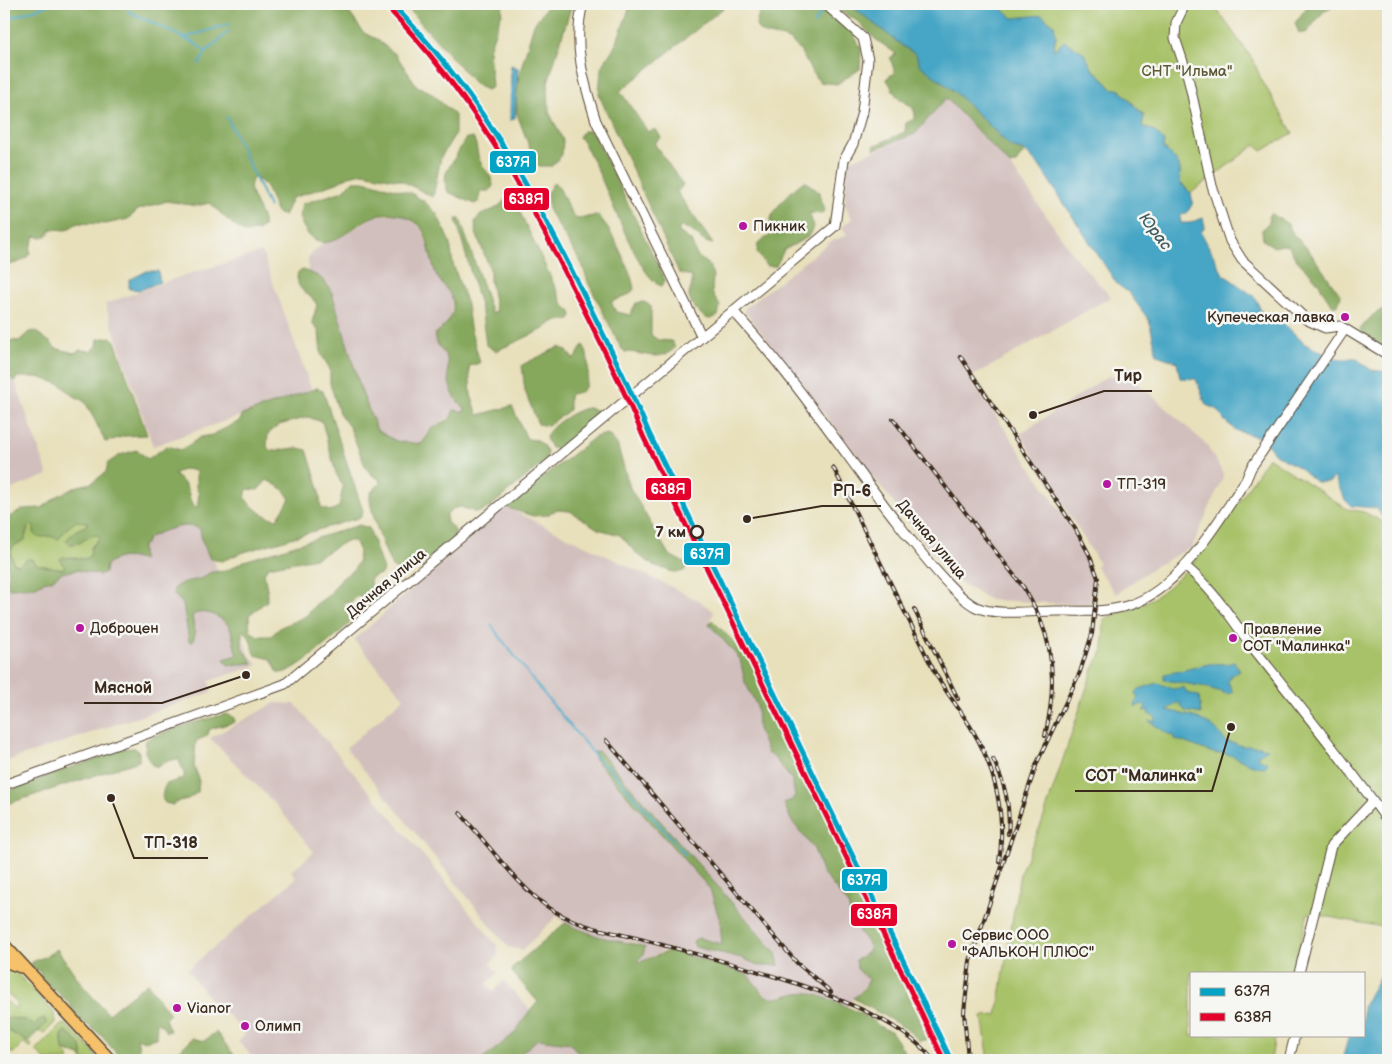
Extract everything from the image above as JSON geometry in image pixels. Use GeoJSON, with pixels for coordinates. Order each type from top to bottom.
{"type":"FeatureCollection","features":[{"type":"Feature","properties":{"kind":"main road"},"geometry":{"type":"LineString","coordinates":[[4,945],[22,967],[110,1060]]}},
{"type":"Feature","properties":{"kind":"main road"},"geometry":{"type":"LineString","coordinates":[[4,956],[22,967]]}},
{"type":"Feature","properties":{"kind":"main road"},"geometry":{"type":"LineString","coordinates":[[4,961],[22,967]]}},
{"type":"Feature","properties":{"kind":"street"},"geometry":{"type":"LineString","coordinates":[[583,4],[578,48],[586,91],[596,121],[702,337]]}},
{"type":"Feature","properties":{"kind":"street","name":"Дачная улица"},"geometry":{"type":"LineString","coordinates":[[4,786],[285,684],[835,226],[844,160],[853,144],[862,112],[868,60],[863,38],[825,4]]}},
{"type":"Feature","properties":{"kind":"street"},"geometry":{"type":"LineString","coordinates":[[1185,4],[1176,23],[1175,38],[1188,77],[1212,186],[1230,241],[1242,260],[1307,320],[1325,328],[1340,326],[1343,332],[1388,355]]}},
{"type":"Feature","properties":{"kind":"street","name":"Дачная улица"},"geometry":{"type":"LineString","coordinates":[[734,312],[763,344],[914,544],[951,586],[976,606],[998,611],[1107,610],[1131,605],[1150,595],[1186,567],[1246,480],[1251,468],[1343,332]]}},
{"type":"Feature","properties":{"kind":"street"},"geometry":{"type":"LineString","coordinates":[[1186,567],[1205,582],[1253,647],[1330,742],[1388,821]]}},
{"type":"Feature","properties":{"kind":"street"},"geometry":{"type":"LineString","coordinates":[[1299,972],[1331,846],[1373,801]]}},
{"type":"Feature","properties":{"kind":"street"},"geometry":{"type":"LineString","coordinates":[[1290,1060],[1295,1036]]}},
{"type":"Feature","properties":{"kind":"shaded area"},"geometry":{"type":"Polygon","coordinates":[[[946,98],[1010,165],[1078,261],[1111,297],[970,378],[1076,534],[1093,581],[1089,605],[990,600],[951,577],[745,312],[745,308],[830,242],[847,235],[842,227],[852,219],[845,205],[847,162],[915,134],[946,98]]]}},
{"type":"Feature","properties":{"kind":"shaded area"},"geometry":{"type":"Polygon","coordinates":[[[398,214],[407,217],[421,228],[442,283],[452,297],[451,315],[443,328],[435,334],[435,339],[447,359],[448,377],[454,397],[465,408],[464,413],[459,413],[440,422],[428,432],[422,444],[396,441],[377,430],[361,390],[332,293],[326,283],[308,271],[308,257],[325,242],[338,239],[375,216],[398,214]]]}},
{"type":"Feature","properties":{"kind":"shaded area"},"geometry":{"type":"Polygon","coordinates":[[[262,252],[312,391],[153,446],[105,304],[182,276],[262,252]]]}},
{"type":"Feature","properties":{"kind":"shaded area"},"geometry":{"type":"Polygon","coordinates":[[[1129,375],[1206,444],[1224,475],[1192,547],[1154,567],[1116,594],[1096,566],[1099,563],[1020,434],[1108,376],[1129,375]]]}},
{"type":"Feature","properties":{"kind":"shaded area"},"geometry":{"type":"Polygon","coordinates":[[[4,377],[15,381],[48,475],[4,492],[4,377]]]}},
{"type":"Feature","properties":{"kind":"shaded area"},"geometry":{"type":"Polygon","coordinates":[[[507,505],[508,508],[701,602],[714,612],[709,624],[740,659],[745,682],[757,706],[758,729],[768,754],[772,755],[792,780],[795,796],[792,800],[788,801],[791,820],[814,849],[822,872],[848,904],[851,917],[870,946],[867,953],[859,957],[868,983],[846,1007],[809,993],[771,998],[760,990],[672,950],[664,951],[640,962],[636,961],[643,955],[645,947],[633,942],[615,941],[588,933],[565,923],[557,916],[522,950],[508,947],[346,748],[404,698],[354,640],[507,505]]]}},
{"type":"Feature","properties":{"kind":"shaded area"},"geometry":{"type":"Polygon","coordinates":[[[198,517],[217,569],[224,576],[248,653],[258,665],[209,681],[212,692],[4,762],[4,572],[9,587],[146,545],[149,534],[198,517]]]}},
{"type":"Feature","properties":{"kind":"shaded area"},"geometry":{"type":"Polygon","coordinates":[[[275,703],[295,704],[439,874],[497,946],[498,956],[490,964],[498,973],[486,984],[493,991],[504,981],[530,1010],[515,1033],[482,1060],[255,1060],[238,1041],[245,1035],[227,1013],[223,1016],[187,970],[294,880],[296,877],[291,871],[314,852],[276,805],[210,738],[275,703]]]}},
{"type":"Feature","properties":{"kind":"shaded area"},"geometry":{"type":"Polygon","coordinates":[[[538,1039],[570,1043],[584,1060],[513,1060],[538,1039]]]}},
{"type":"Feature","properties":{"kind":"green space"},"geometry":{"type":"Polygon","coordinates":[[[4,4],[339,4],[348,11],[364,33],[376,39],[396,55],[417,86],[430,92],[455,115],[455,134],[441,157],[433,197],[400,180],[363,173],[349,176],[337,183],[292,198],[284,216],[277,213],[262,182],[253,178],[251,184],[252,195],[264,225],[259,230],[246,233],[231,223],[210,203],[196,206],[167,201],[138,210],[128,219],[106,224],[78,223],[66,230],[51,229],[48,235],[42,238],[35,236],[30,248],[30,254],[22,261],[6,266],[4,271],[4,4]]]}},
{"type":"Feature","properties":{"kind":"green space"},"geometry":{"type":"Polygon","coordinates":[[[404,4],[503,4],[502,13],[489,49],[492,87],[487,90],[476,85],[404,4]]]}},
{"type":"Feature","properties":{"kind":"green space"},"geometry":{"type":"Polygon","coordinates":[[[549,4],[572,4],[548,82],[549,112],[563,140],[562,155],[552,166],[539,166],[535,162],[517,114],[516,95],[519,75],[534,24],[549,4]]]}},
{"type":"Feature","properties":{"kind":"green space"},"geometry":{"type":"Polygon","coordinates":[[[631,4],[731,4],[722,9],[620,91],[648,132],[656,129],[661,138],[654,143],[683,185],[677,192],[713,244],[704,241],[689,229],[679,227],[679,232],[691,241],[697,256],[710,266],[713,276],[712,293],[720,306],[718,316],[710,319],[701,315],[692,304],[689,295],[692,285],[691,276],[679,273],[599,95],[601,68],[616,44],[631,4]]]}},
{"type":"Feature","properties":{"kind":"green space"},"geometry":{"type":"Polygon","coordinates":[[[761,4],[816,4],[852,31],[861,49],[860,69],[837,84],[820,82],[793,43],[759,30],[756,26],[761,4]]]}},
{"type":"Feature","properties":{"kind":"green space"},"geometry":{"type":"Polygon","coordinates":[[[828,4],[849,4],[904,47],[916,54],[920,65],[954,91],[1011,147],[1025,151],[1016,163],[1010,165],[946,98],[915,134],[874,149],[875,145],[905,132],[906,123],[915,119],[915,113],[908,104],[899,98],[887,80],[895,72],[890,58],[896,54],[874,38],[859,22],[828,4]]]}},
{"type":"Feature","properties":{"kind":"green space","name":"СНТ \"Ильма\""},"geometry":{"type":"Polygon","coordinates":[[[996,4],[1213,4],[1253,60],[1261,79],[1293,133],[1262,151],[1255,145],[1191,193],[1180,182],[1178,163],[1163,148],[1163,141],[1154,131],[1142,126],[1144,115],[1120,90],[1111,88],[1093,70],[1083,52],[1059,45],[1056,49],[1053,49],[1056,36],[1013,18],[996,4]]]}},
{"type":"Feature","properties":{"kind":"green space"},"geometry":{"type":"Polygon","coordinates":[[[1309,4],[1338,4],[1325,10],[1306,33],[1299,33],[1295,23],[1309,4]]]}},
{"type":"Feature","properties":{"kind":"green space"},"geometry":{"type":"Polygon","coordinates":[[[583,131],[590,131],[595,137],[662,273],[665,280],[661,286],[650,277],[629,241],[598,170],[579,137],[583,131]]]}},
{"type":"Feature","properties":{"kind":"green space"},"geometry":{"type":"Polygon","coordinates":[[[466,138],[473,138],[480,161],[493,182],[493,186],[489,191],[480,191],[479,201],[475,204],[448,192],[445,182],[446,173],[466,138]]]}},
{"type":"Feature","properties":{"kind":"green space"},"geometry":{"type":"Polygon","coordinates":[[[353,181],[364,181],[411,193],[425,202],[437,214],[450,243],[453,264],[467,305],[470,327],[480,363],[469,366],[471,395],[478,415],[512,406],[527,439],[538,440],[547,452],[546,460],[490,507],[477,513],[461,507],[452,509],[446,516],[447,522],[455,530],[456,535],[435,554],[418,566],[409,569],[393,568],[390,563],[370,501],[372,492],[380,483],[379,479],[366,468],[350,428],[339,413],[330,383],[330,369],[321,354],[319,332],[312,322],[317,305],[300,287],[297,278],[298,272],[303,270],[318,276],[326,283],[332,293],[361,390],[377,430],[396,441],[422,444],[432,428],[450,419],[454,410],[464,412],[465,408],[455,397],[451,389],[447,358],[435,338],[435,334],[449,320],[453,304],[450,294],[436,274],[424,232],[419,225],[409,218],[395,214],[378,215],[344,235],[324,243],[315,241],[307,233],[299,217],[302,204],[343,191],[353,181]]]}},
{"type":"Feature","properties":{"kind":"green space"},"geometry":{"type":"Polygon","coordinates":[[[805,181],[819,192],[825,210],[822,214],[809,213],[814,226],[808,237],[784,250],[776,266],[766,266],[757,252],[758,243],[771,235],[772,215],[780,204],[805,181]]]}},
{"type":"Feature","properties":{"kind":"green space"},"geometry":{"type":"Polygon","coordinates":[[[554,182],[560,189],[569,209],[577,219],[598,215],[620,250],[634,289],[630,294],[611,302],[616,312],[630,315],[636,303],[644,302],[651,306],[651,335],[658,340],[672,341],[675,348],[663,355],[651,356],[625,352],[621,348],[588,282],[582,264],[549,211],[547,193],[554,182]]]}},
{"type":"Feature","properties":{"kind":"green space"},"geometry":{"type":"Polygon","coordinates":[[[509,199],[513,200],[518,208],[564,306],[571,312],[572,316],[569,320],[554,321],[542,330],[496,351],[486,345],[482,313],[456,219],[460,219],[492,314],[496,312],[490,280],[490,269],[476,233],[475,222],[482,214],[496,208],[509,199]]]}},
{"type":"Feature","properties":{"kind":"green space"},"geometry":{"type":"Polygon","coordinates":[[[1272,214],[1288,224],[1293,234],[1307,248],[1341,296],[1338,305],[1334,306],[1331,303],[1316,280],[1295,257],[1289,246],[1281,245],[1274,247],[1263,240],[1262,230],[1269,222],[1268,216],[1272,214]]]}},
{"type":"Feature","properties":{"kind":"green space"},"geometry":{"type":"Polygon","coordinates":[[[1388,306],[1388,350],[1363,335],[1360,329],[1373,315],[1388,306]]]}},
{"type":"Feature","properties":{"kind":"green space"},"geometry":{"type":"Polygon","coordinates":[[[35,331],[55,348],[74,353],[80,350],[92,351],[97,346],[98,339],[111,337],[115,341],[147,435],[125,436],[105,442],[85,402],[71,394],[60,384],[38,377],[17,377],[15,381],[4,375],[4,340],[19,341],[29,332],[35,331]]]}},
{"type":"Feature","properties":{"kind":"green space"},"geometry":{"type":"Polygon","coordinates":[[[583,345],[587,354],[588,367],[584,389],[581,392],[569,395],[569,410],[567,412],[547,426],[538,424],[525,391],[522,365],[559,347],[566,350],[573,359],[583,345]]]}},
{"type":"Feature","properties":{"kind":"green space"},"geometry":{"type":"Polygon","coordinates":[[[317,388],[323,391],[363,511],[361,517],[241,553],[222,561],[210,559],[202,541],[200,529],[181,526],[148,538],[146,544],[142,546],[142,561],[128,557],[119,558],[106,565],[105,573],[99,575],[77,570],[61,573],[52,580],[34,587],[9,588],[7,582],[9,573],[4,549],[4,520],[23,509],[42,508],[59,495],[78,486],[92,483],[106,472],[108,463],[120,455],[137,450],[148,459],[167,446],[181,450],[201,437],[212,435],[240,421],[242,415],[317,388]],[[308,417],[279,425],[268,434],[267,447],[271,451],[297,448],[307,450],[319,489],[321,508],[330,511],[339,507],[343,487],[336,473],[322,422],[308,417]],[[185,469],[175,473],[175,476],[185,485],[193,505],[197,508],[199,494],[196,487],[196,471],[185,469]],[[267,480],[258,490],[247,489],[245,498],[259,512],[277,519],[290,499],[283,489],[267,480]],[[76,521],[65,530],[59,539],[49,536],[39,538],[34,533],[34,526],[30,525],[26,531],[25,540],[12,547],[13,563],[19,565],[29,558],[38,565],[62,569],[65,568],[60,559],[62,557],[85,559],[90,556],[91,548],[100,537],[97,535],[76,544],[69,544],[66,541],[75,531],[87,525],[87,522],[76,521]]]}},
{"type":"Feature","properties":{"kind":"green space"},"geometry":{"type":"Polygon","coordinates":[[[590,408],[601,412],[600,416],[560,448],[551,448],[546,438],[552,428],[572,414],[590,408]]]}},
{"type":"Feature","properties":{"kind":"green space"},"geometry":{"type":"Polygon","coordinates":[[[608,434],[617,444],[630,488],[669,555],[685,563],[684,571],[676,573],[653,565],[637,554],[620,535],[598,529],[570,511],[556,510],[547,515],[533,516],[508,508],[507,505],[595,437],[608,434]]]}},
{"type":"Feature","properties":{"kind":"green space"},"geometry":{"type":"Polygon","coordinates":[[[1268,457],[1347,509],[1364,512],[1388,525],[1388,928],[1308,913],[1293,972],[1190,972],[1190,1036],[1275,1036],[1271,1060],[989,1060],[982,1016],[997,1015],[1020,873],[1042,822],[1093,669],[1103,650],[1104,619],[1153,598],[1169,586],[1201,553],[1268,457]]]}},
{"type":"Feature","properties":{"kind":"green space"},"geometry":{"type":"Polygon","coordinates":[[[76,521],[87,522],[87,525],[75,531],[66,541],[80,543],[87,537],[97,535],[100,537],[91,547],[90,556],[85,559],[69,557],[62,562],[65,568],[62,569],[38,565],[32,559],[19,565],[13,563],[12,547],[25,537],[30,525],[48,536],[53,536],[61,533],[76,521]]]}},
{"type":"Feature","properties":{"kind":"green space"},"geometry":{"type":"Polygon","coordinates":[[[359,525],[369,528],[383,570],[381,574],[372,577],[370,581],[371,586],[381,590],[381,593],[373,602],[357,596],[350,603],[343,602],[351,617],[349,624],[294,668],[278,673],[271,659],[255,655],[249,636],[244,631],[242,632],[242,647],[253,663],[228,665],[224,659],[237,655],[231,631],[227,624],[218,617],[207,613],[196,613],[192,616],[195,634],[193,642],[189,641],[183,604],[173,594],[175,587],[184,582],[200,579],[211,572],[226,571],[244,561],[359,525]],[[346,541],[316,558],[268,567],[264,573],[267,601],[249,615],[250,631],[258,636],[271,636],[281,627],[306,616],[315,605],[329,595],[340,580],[354,569],[358,562],[359,551],[354,541],[346,541]]]}},
{"type":"Feature","properties":{"kind":"green space"},"geometry":{"type":"Polygon","coordinates":[[[712,620],[739,647],[760,674],[929,1039],[920,1041],[905,1028],[853,998],[863,990],[868,979],[857,969],[856,960],[867,953],[870,946],[851,917],[848,904],[822,872],[814,849],[791,820],[784,803],[792,800],[795,796],[792,780],[772,755],[768,754],[758,729],[757,706],[745,682],[740,659],[709,624],[712,620]]]}},
{"type":"Feature","properties":{"kind":"green space"},"geometry":{"type":"Polygon","coordinates":[[[226,714],[234,717],[235,722],[210,729],[207,736],[196,741],[194,766],[199,779],[198,792],[188,799],[173,805],[165,803],[162,796],[166,784],[184,778],[184,772],[178,759],[167,761],[158,767],[152,765],[145,752],[146,740],[176,728],[226,714]]]}},
{"type":"Feature","properties":{"kind":"green space"},"geometry":{"type":"Polygon","coordinates":[[[135,748],[139,752],[139,761],[4,805],[4,794],[8,791],[104,757],[115,749],[135,748]]]}},
{"type":"Feature","properties":{"kind":"green space"},"geometry":{"type":"Polygon","coordinates":[[[599,751],[776,953],[779,965],[760,966],[742,958],[695,947],[693,941],[698,938],[722,944],[720,921],[710,889],[594,758],[594,752],[599,751]]]}},
{"type":"Feature","properties":{"kind":"green space"},"geometry":{"type":"Polygon","coordinates":[[[565,923],[601,937],[645,947],[643,955],[637,961],[640,962],[672,950],[748,975],[763,994],[771,998],[805,992],[831,1000],[891,1031],[910,1060],[584,1060],[570,1043],[538,1039],[513,1060],[482,1060],[515,1033],[530,1010],[538,1002],[512,972],[513,967],[565,923]]]}},
{"type":"Feature","properties":{"kind":"green space"},"geometry":{"type":"Polygon","coordinates":[[[57,949],[83,986],[108,1014],[147,983],[170,1014],[165,1019],[170,1031],[166,1032],[161,1024],[157,1023],[156,1038],[144,1041],[137,1038],[139,1048],[134,1060],[122,1060],[99,1033],[79,1019],[68,1002],[41,977],[40,972],[31,966],[32,962],[57,949]]]}},
{"type":"Feature","properties":{"kind":"green space"},"geometry":{"type":"Polygon","coordinates":[[[4,960],[54,1012],[55,1023],[44,1033],[36,1031],[42,1028],[39,1020],[33,1026],[26,1020],[4,1019],[4,999],[14,1008],[16,1008],[16,1001],[9,995],[4,995],[4,960]]]}},
{"type":"Feature","properties":{"kind":"green space"},"geometry":{"type":"Polygon","coordinates":[[[11,1018],[28,1021],[33,1026],[40,1019],[45,1019],[46,1023],[29,1043],[4,1028],[4,1019],[11,1018]]]}},
{"type":"Feature","properties":{"kind":"green space"},"geometry":{"type":"Polygon","coordinates":[[[65,1024],[93,1051],[98,1060],[83,1060],[81,1045],[65,1030],[62,1042],[70,1060],[45,1060],[36,1050],[61,1025],[65,1024]]]}},
{"type":"Feature","properties":{"kind":"green space"},"geometry":{"type":"Polygon","coordinates":[[[4,1028],[32,1045],[30,1048],[24,1043],[12,1054],[4,1044],[4,1028]]]}},
{"type":"Feature","properties":{"kind":"green space"},"geometry":{"type":"Polygon","coordinates":[[[65,1030],[81,1045],[83,1060],[80,1056],[63,1050],[62,1036],[65,1030]]]}},
{"type":"Feature","properties":{"kind":"green space"},"geometry":{"type":"Polygon","coordinates":[[[216,1032],[238,1060],[171,1060],[192,1038],[204,1041],[216,1032]]]}},
{"type":"Feature","properties":{"kind":"water","name":"Юрас"},"geometry":{"type":"Polygon","coordinates":[[[849,4],[996,4],[1013,18],[1042,15],[1054,25],[1056,36],[1053,49],[1056,49],[1064,41],[1083,52],[1093,70],[1111,88],[1120,90],[1144,116],[1142,126],[1154,131],[1164,141],[1163,148],[1178,163],[1180,183],[1191,193],[1193,203],[1187,213],[1180,216],[1181,223],[1190,223],[1203,218],[1205,226],[1201,232],[1223,274],[1255,297],[1264,318],[1274,321],[1279,319],[1305,344],[1335,359],[1357,359],[1371,370],[1388,372],[1388,522],[1384,520],[1377,508],[1351,506],[1345,500],[1334,477],[1330,482],[1316,482],[1301,469],[1275,454],[1262,438],[1237,431],[1225,421],[1218,410],[1206,405],[1196,379],[1180,378],[1177,362],[1157,355],[1149,320],[1129,293],[1117,284],[1040,167],[1025,151],[1011,147],[954,91],[920,65],[916,54],[904,47],[849,4]]]}},
{"type":"Feature","properties":{"kind":"water"},"geometry":{"type":"Polygon","coordinates":[[[511,65],[518,68],[515,118],[510,121],[511,65]]]}},
{"type":"Feature","properties":{"kind":"water"},"geometry":{"type":"Polygon","coordinates":[[[147,271],[158,271],[160,282],[140,290],[129,289],[129,280],[147,271]]]}},
{"type":"Feature","properties":{"kind":"water"},"geometry":{"type":"Polygon","coordinates":[[[1234,662],[1240,671],[1230,676],[1228,682],[1233,692],[1228,694],[1201,686],[1164,680],[1164,674],[1209,664],[1234,662]]]}},
{"type":"Feature","properties":{"kind":"water"},"geometry":{"type":"Polygon","coordinates":[[[1158,683],[1173,689],[1184,687],[1187,693],[1199,696],[1201,714],[1185,711],[1179,702],[1167,710],[1207,723],[1225,741],[1243,746],[1261,746],[1261,748],[1268,749],[1258,755],[1258,758],[1268,763],[1265,767],[1251,764],[1228,754],[1216,754],[1175,739],[1174,735],[1171,736],[1149,721],[1156,721],[1155,716],[1148,714],[1149,710],[1143,711],[1146,707],[1143,704],[1135,707],[1138,696],[1135,694],[1139,689],[1158,683]]]}},
{"type":"Feature","properties":{"kind":"water"},"geometry":{"type":"Polygon","coordinates":[[[1388,961],[1388,1060],[1342,1060],[1349,1036],[1364,1036],[1364,1004],[1388,961]]]}},
{"type":"Feature","properties":{"kind":"waterway"},"geometry":{"type":"LineString","coordinates":[[4,20],[51,4]]}},
{"type":"Feature","properties":{"kind":"waterway"},"geometry":{"type":"LineString","coordinates":[[814,24],[824,8]]}},
{"type":"Feature","properties":{"kind":"waterway"},"geometry":{"type":"LineString","coordinates":[[128,11],[196,44],[206,52]]}},
{"type":"Feature","properties":{"kind":"waterway"},"geometry":{"type":"LineString","coordinates":[[184,38],[229,24]]}},
{"type":"Feature","properties":{"kind":"waterway"},"geometry":{"type":"LineString","coordinates":[[199,64],[206,52],[229,31]]}},
{"type":"Feature","properties":{"kind":"waterway"},"geometry":{"type":"LineString","coordinates":[[227,117],[269,207]]}},
{"type":"Feature","properties":{"kind":"waterway"},"geometry":{"type":"LineString","coordinates":[[491,625],[535,683],[601,763],[608,767],[686,855]]}},
{"type":"Feature","properties":{"kind":"railway"},"geometry":{"type":"LineString","coordinates":[[960,356],[1076,530],[1089,554],[1098,578],[1092,634],[1080,672],[1037,763],[970,961],[964,1012],[968,1060]]}},
{"type":"Feature","properties":{"kind":"railway"},"geometry":{"type":"LineString","coordinates":[[893,419],[1024,588],[1037,611],[1049,648],[1052,677],[1052,692],[1045,736]]}},
{"type":"Feature","properties":{"kind":"railway"},"geometry":{"type":"LineString","coordinates":[[833,467],[934,671],[973,731],[988,762],[1000,811],[1001,845],[999,862]]}},
{"type":"Feature","properties":{"kind":"railway"},"geometry":{"type":"LineString","coordinates":[[914,609],[958,699]]}},
{"type":"Feature","properties":{"kind":"railway"},"geometry":{"type":"LineString","coordinates":[[786,725],[943,1060]]}},
{"type":"Feature","properties":{"kind":"railway"},"geometry":{"type":"LineString","coordinates":[[606,740],[797,963],[831,992]]}},
{"type":"Feature","properties":{"kind":"railway"},"geometry":{"type":"LineString","coordinates":[[993,759],[1001,777],[1008,805],[1008,834]]}},
{"type":"Feature","properties":{"kind":"railway"},"geometry":{"type":"LineString","coordinates":[[460,813],[529,891],[554,911],[565,917],[598,929],[756,971],[841,1000],[879,1018],[910,1038],[933,1060]]}},
{"type":"Feature","properties":{"kind":"transit line","name":"637Я"},"geometry":{"type":"LineString","coordinates":[[392,4],[450,70],[475,104],[520,174],[541,211],[608,343],[649,433],[951,1060]]}},
{"type":"Feature","properties":{"kind":"transit line","name":"638Я"},"geometry":{"type":"LineString","coordinates":[[388,8],[418,41],[470,107],[493,142],[535,215],[610,363],[643,436],[944,1060]]}},
{"type":"Feature","properties":{"kind":"place","name":"Пикник"},"geometry":{"type":"Point","coordinates":[743,226]}},
{"type":"Feature","properties":{"kind":"place","name":"Купеческая лавка"},"geometry":{"type":"Point","coordinates":[1345,317]}},
{"type":"Feature","properties":{"kind":"place","name":"Тир"},"geometry":{"type":"Point","coordinates":[1033,415]}},
{"type":"Feature","properties":{"kind":"place","name":"ТП-319"},"geometry":{"type":"Point","coordinates":[1107,484]}},
{"type":"Feature","properties":{"kind":"place","name":"РП-6"},"geometry":{"type":"Point","coordinates":[747,519]}},
{"type":"Feature","properties":{"kind":"place","name":"7 км"},"geometry":{"type":"Point","coordinates":[697,532]}},
{"type":"Feature","properties":{"kind":"place","name":"Доброцен"},"geometry":{"type":"Point","coordinates":[80,628]}},
{"type":"Feature","properties":{"kind":"place","name":"Правление СОТ \"Малинка\""},"geometry":{"type":"Point","coordinates":[1233,638]}},
{"type":"Feature","properties":{"kind":"place","name":"Мясной"},"geometry":{"type":"Point","coordinates":[246,675]}},
{"type":"Feature","properties":{"kind":"place","name":"СОТ \"Малинка\""},"geometry":{"type":"Point","coordinates":[1231,727]}},
{"type":"Feature","properties":{"kind":"place","name":"ТП-318"},"geometry":{"type":"Point","coordinates":[111,798]}},
{"type":"Feature","properties":{"kind":"place","name":"Сервис ООО \"ФАЛЬКОН ПЛЮС\""},"geometry":{"type":"Point","coordinates":[952,944]}},
{"type":"Feature","properties":{"kind":"place","name":"Vianor"},"geometry":{"type":"Point","coordinates":[177,1008]}},
{"type":"Feature","properties":{"kind":"place","name":"Олимп"},"geometry":{"type":"Point","coordinates":[245,1026]}}]}
